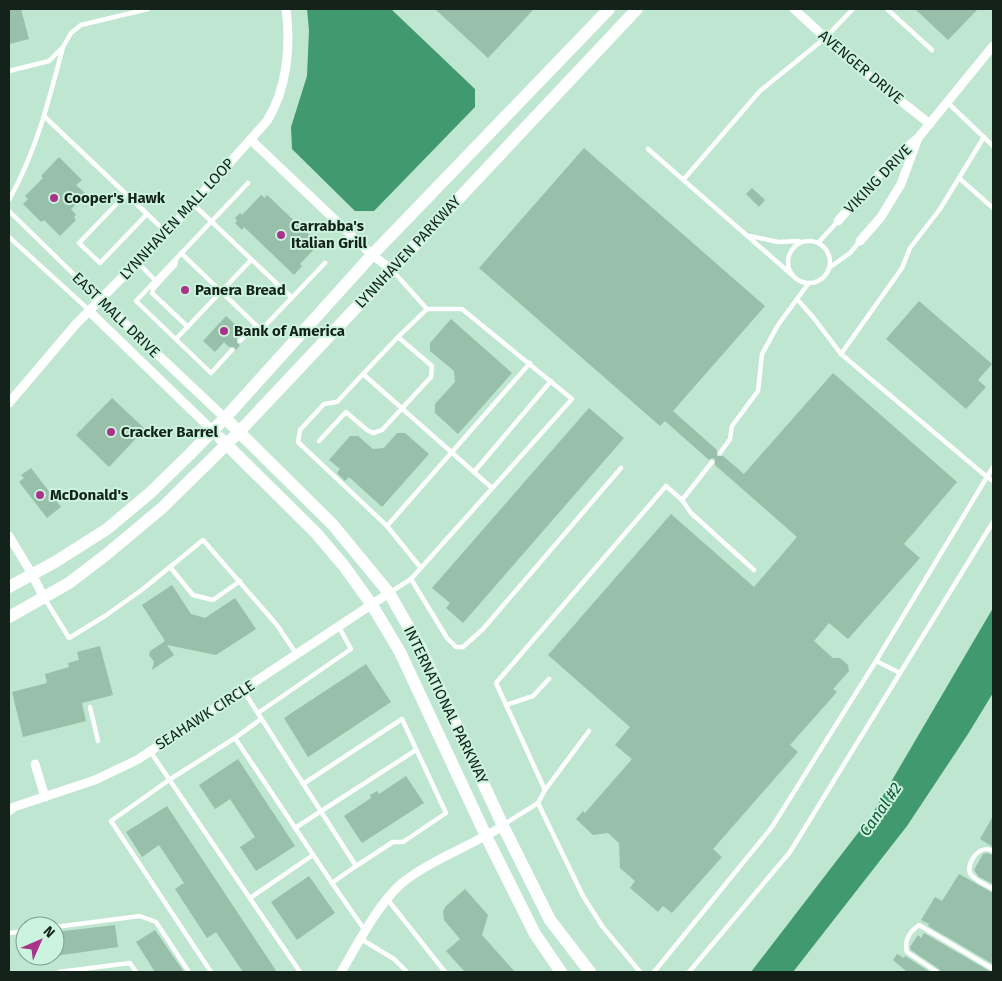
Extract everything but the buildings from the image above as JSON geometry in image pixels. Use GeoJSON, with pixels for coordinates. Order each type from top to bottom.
{"type":"FeatureCollection","features":[{"type":"Feature","properties":{"kind":"main road","name":"LYNNHAVEN PARKWAY"},"geometry":{"type":"LineString","coordinates":[[9,617],[69,583],[162,508],[239,432],[637,9]]}},
{"type":"Feature","properties":{"kind":"main road","name":"LYNNHAVEN PARKWAY"},"geometry":{"type":"LineString","coordinates":[[9,587],[56,562],[107,529],[153,490],[225,418],[372,255],[604,10]]}},
{"type":"Feature","properties":{"kind":"main road","name":"INTERNATIONAL PARKWAY"},"geometry":{"type":"LineString","coordinates":[[225,418],[332,525],[389,593],[420,647],[503,826],[550,920],[590,972]]}},
{"type":"Feature","properties":{"kind":"main road","name":"INTERNATIONAL PARKWAY"},"geometry":{"type":"LineString","coordinates":[[212,430],[316,533],[344,566],[372,605],[400,652],[486,836],[535,934],[561,972]]}},
{"type":"Feature","properties":{"kind":"street","name":"LYNNHAVEN MALL LOOP"},"geometry":{"type":"LineString","coordinates":[[9,404],[76,324],[167,233],[250,140],[273,111],[282,85],[286,59],[286,9]]}},
{"type":"Feature","properties":{"kind":"street","name":"AVENGER DRIVE"},"geometry":{"type":"LineString","coordinates":[[794,9],[854,66],[930,124]]}},
{"type":"Feature","properties":{"kind":"street","name":"VIKING DRIVE"},"geometry":{"type":"LineString","coordinates":[[838,221],[892,160],[918,138],[993,46]]}},
{"type":"Feature","properties":{"kind":"street","name":"VIKING DRIVE"},"geometry":{"type":"LineString","coordinates":[[860,241],[881,216],[901,184],[918,138]]}},
{"type":"Feature","properties":{"kind":"street"},"geometry":{"type":"LineString","coordinates":[[250,140],[372,255],[391,269]]}},
{"type":"Feature","properties":{"kind":"street","name":"EAST MALL DRIVE"},"geometry":{"type":"LineString","coordinates":[[100,300],[225,418]]}},
{"type":"Feature","properties":{"kind":"street","name":"EAST MALL DRIVE"},"geometry":{"type":"LineString","coordinates":[[89,311],[212,430]]}},
{"type":"Feature","properties":{"kind":"street"},"geometry":{"type":"LineString","coordinates":[[9,536],[44,598]]}},
{"type":"Feature","properties":{"kind":"street","name":"SEAHAWK CIRCLE"},"geometry":{"type":"LineString","coordinates":[[9,811],[14,807],[95,780],[137,760],[389,593]]}},
{"type":"Feature","properties":{"kind":"street"},"geometry":{"type":"LineString","coordinates":[[35,764],[45,797]]}},
{"type":"Feature","properties":{"kind":"street"},"geometry":{"type":"LineString","coordinates":[[341,972],[388,900],[402,883],[432,864],[503,826]]}},
{"type":"Feature","properties":{"kind":"lane"},"geometry":{"type":"LineString","coordinates":[[9,71],[49,61],[63,47],[71,33],[80,25],[148,9]]}},
{"type":"Feature","properties":{"kind":"lane"},"geometry":{"type":"LineString","coordinates":[[684,179],[760,91],[825,38],[853,9]]}},
{"type":"Feature","properties":{"kind":"lane"},"geometry":{"type":"LineString","coordinates":[[887,9],[932,50]]}},
{"type":"Feature","properties":{"kind":"lane"},"geometry":{"type":"LineString","coordinates":[[9,200],[32,154],[45,117],[63,47]]}},
{"type":"Feature","properties":{"kind":"lane"},"geometry":{"type":"LineString","coordinates":[[947,102],[993,146]]}},
{"type":"Feature","properties":{"kind":"lane"},"geometry":{"type":"LineString","coordinates":[[45,117],[167,233]]}},
{"type":"Feature","properties":{"kind":"lane"},"geometry":{"type":"LineString","coordinates":[[841,354],[902,268],[910,248],[940,209],[984,136]]}},
{"type":"Feature","properties":{"kind":"lane"},"geometry":{"type":"LineString","coordinates":[[648,149],[749,236],[795,279],[808,284]]}},
{"type":"Feature","properties":{"kind":"lane"},"geometry":{"type":"LineString","coordinates":[[959,178],[993,208]]}},
{"type":"Feature","properties":{"kind":"lane"},"geometry":{"type":"LineString","coordinates":[[232,350],[211,373],[136,301],[248,183]]}},
{"type":"Feature","properties":{"kind":"lane"},"geometry":{"type":"LineString","coordinates":[[126,194],[79,243],[100,263],[147,214]]}},
{"type":"Feature","properties":{"kind":"lane"},"geometry":{"type":"LineString","coordinates":[[193,204],[292,298]]}},
{"type":"Feature","properties":{"kind":"lane","name":"EAST MALL DRIVE"},"geometry":{"type":"LineString","coordinates":[[9,211],[100,300]]}},
{"type":"Feature","properties":{"kind":"lane"},"geometry":{"type":"LineString","coordinates":[[818,243],[838,221]]}},
{"type":"Feature","properties":{"kind":"lane"},"geometry":{"type":"LineString","coordinates":[[749,236],[778,242],[804,241],[818,243],[824,247],[828,254],[829,268]]}},
{"type":"Feature","properties":{"kind":"lane","name":"EAST MALL DRIVE"},"geometry":{"type":"LineString","coordinates":[[9,238],[89,311]]}},
{"type":"Feature","properties":{"kind":"lane"},"geometry":{"type":"LineString","coordinates":[[791,274],[787,261],[789,254],[792,249],[804,241]]}},
{"type":"Feature","properties":{"kind":"lane"},"geometry":{"type":"LineString","coordinates":[[720,452],[730,439],[732,426],[758,391],[762,354],[778,325],[808,284],[821,280],[829,268],[850,253],[860,241]]}},
{"type":"Feature","properties":{"kind":"lane"},"geometry":{"type":"LineString","coordinates":[[181,253],[261,330],[325,264]]}},
{"type":"Feature","properties":{"kind":"lane"},"geometry":{"type":"LineString","coordinates":[[176,258],[175,265],[153,289],[152,293],[188,327]]}},
{"type":"Feature","properties":{"kind":"lane"},"geometry":{"type":"LineString","coordinates":[[176,339],[251,260]]}},
{"type":"Feature","properties":{"kind":"lane"},"geometry":{"type":"LineString","coordinates":[[137,262],[155,280]]}},
{"type":"Feature","properties":{"kind":"lane"},"geometry":{"type":"LineString","coordinates":[[391,269],[427,309]]}},
{"type":"Feature","properties":{"kind":"lane"},"geometry":{"type":"LineString","coordinates":[[797,299],[813,316],[841,354],[987,478],[993,481]]}},
{"type":"Feature","properties":{"kind":"lane"},"geometry":{"type":"LineString","coordinates":[[389,593],[411,579],[421,568],[572,398],[462,308],[427,309],[398,336],[337,402],[324,404],[300,430],[298,442],[387,526],[421,568]]}},
{"type":"Feature","properties":{"kind":"lane"},"geometry":{"type":"LineString","coordinates":[[240,341],[256,324]]}},
{"type":"Feature","properties":{"kind":"lane"},"geometry":{"type":"LineString","coordinates":[[337,402],[346,412],[373,433],[382,430],[432,377],[432,366],[398,336]]}},
{"type":"Feature","properties":{"kind":"lane"},"geometry":{"type":"LineString","coordinates":[[387,526],[530,363]]}},
{"type":"Feature","properties":{"kind":"lane"},"geometry":{"type":"LineString","coordinates":[[364,374],[492,488]]}},
{"type":"Feature","properties":{"kind":"lane"},"geometry":{"type":"LineString","coordinates":[[474,472],[551,381]]}},
{"type":"Feature","properties":{"kind":"lane"},"geometry":{"type":"LineString","coordinates":[[319,441],[346,412]]}},
{"type":"Feature","properties":{"kind":"lane"},"geometry":{"type":"LineString","coordinates":[[682,500],[712,462]]}},
{"type":"Feature","properties":{"kind":"lane"},"geometry":{"type":"LineString","coordinates":[[654,972],[772,827],[876,662],[993,467]]}},
{"type":"Feature","properties":{"kind":"lane"},"geometry":{"type":"LineString","coordinates":[[411,579],[448,638],[456,646],[463,647],[483,629],[621,468]]}},
{"type":"Feature","properties":{"kind":"lane"},"geometry":{"type":"LineString","coordinates":[[545,790],[496,683],[666,486],[682,500],[690,513],[754,570]]}},
{"type":"Feature","properties":{"kind":"lane"},"geometry":{"type":"LineString","coordinates":[[689,972],[790,852],[993,522]]}},
{"type":"Feature","properties":{"kind":"lane"},"geometry":{"type":"LineString","coordinates":[[44,598],[69,638],[105,616],[143,589],[203,540],[240,580],[277,625],[297,654]]}},
{"type":"Feature","properties":{"kind":"lane"},"geometry":{"type":"LineString","coordinates":[[170,567],[193,595],[213,600],[240,580]]}},
{"type":"Feature","properties":{"kind":"lane"},"geometry":{"type":"LineString","coordinates":[[258,713],[351,649],[338,627]]}},
{"type":"Feature","properties":{"kind":"lane"},"geometry":{"type":"LineString","coordinates":[[876,662],[900,673]]}},
{"type":"Feature","properties":{"kind":"lane"},"geometry":{"type":"LineString","coordinates":[[506,705],[533,696],[549,679]]}},
{"type":"Feature","properties":{"kind":"lane"},"geometry":{"type":"LineString","coordinates":[[243,690],[356,866]]}},
{"type":"Feature","properties":{"kind":"lane"},"geometry":{"type":"LineString","coordinates":[[90,707],[98,741]]}},
{"type":"Feature","properties":{"kind":"lane"},"geometry":{"type":"LineString","coordinates":[[210,972],[111,821],[261,719]]}},
{"type":"Feature","properties":{"kind":"lane"},"geometry":{"type":"LineString","coordinates":[[303,784],[402,719],[446,813],[403,842],[393,842],[332,883]]}},
{"type":"Feature","properties":{"kind":"lane"},"geometry":{"type":"LineString","coordinates":[[503,826],[538,803],[545,790],[589,731]]}},
{"type":"Feature","properties":{"kind":"lane"},"geometry":{"type":"LineString","coordinates":[[235,738],[332,883],[364,936],[394,959],[407,972]]}},
{"type":"Feature","properties":{"kind":"lane"},"geometry":{"type":"LineString","coordinates":[[296,828],[416,750]]}},
{"type":"Feature","properties":{"kind":"lane"},"geometry":{"type":"LineString","coordinates":[[150,751],[300,972]]}},
{"type":"Feature","properties":{"kind":"lane"},"geometry":{"type":"LineString","coordinates":[[538,803],[583,896],[602,926],[640,972]]}},
{"type":"Feature","properties":{"kind":"lane"},"geometry":{"type":"LineString","coordinates":[[993,851],[983,848],[979,850],[969,866],[973,876],[993,889]]}},
{"type":"Feature","properties":{"kind":"lane"},"geometry":{"type":"LineString","coordinates":[[250,898],[313,855]]}},
{"type":"Feature","properties":{"kind":"lane"},"geometry":{"type":"LineString","coordinates":[[388,900],[445,972]]}},
{"type":"Feature","properties":{"kind":"lane"},"geometry":{"type":"LineString","coordinates":[[65,926],[140,916],[156,922],[189,972]]}},
{"type":"Feature","properties":{"kind":"lane"},"geometry":{"type":"LineString","coordinates":[[937,972],[907,952],[905,944],[908,937],[919,925],[993,968]]}},
{"type":"Feature","properties":{"kind":"lane"},"geometry":{"type":"LineString","coordinates":[[59,972],[130,963],[136,972]]}},
{"type":"Feature","properties":{"kind":"lane"},"geometry":{"type":"LineString","coordinates":[[111,965],[112,972]]}},
{"type":"Feature","properties":{"kind":"water"},"geometry":{"type":"Polygon","coordinates":[[[307,9],[391,9],[475,89],[475,107],[374,211],[355,211],[292,149],[291,127],[307,76],[309,30],[307,9]]]}},
{"type":"Feature","properties":{"kind":"water","name":"Canal #2"},"geometry":{"type":"Polygon","coordinates":[[[993,608],[993,693],[907,826],[793,972],[751,972],[871,816],[993,608]]]}},
{"type":"Feature","properties":{"kind":"place","name":"Cooper's Hawk"},"geometry":{"type":"Point","coordinates":[54,198]}},
{"type":"Feature","properties":{"kind":"place","name":"Carrabba's Italian Grill"},"geometry":{"type":"Point","coordinates":[281,235]}},
{"type":"Feature","properties":{"kind":"place","name":"Panera Bread"},"geometry":{"type":"Point","coordinates":[185,290]}},
{"type":"Feature","properties":{"kind":"place","name":"Bank of America"},"geometry":{"type":"Point","coordinates":[224,331]}},
{"type":"Feature","properties":{"kind":"place","name":"Cracker Barrel"},"geometry":{"type":"Point","coordinates":[111,432]}},
{"type":"Feature","properties":{"kind":"place","name":"McDonald's"},"geometry":{"type":"Point","coordinates":[40,495]}}]}
